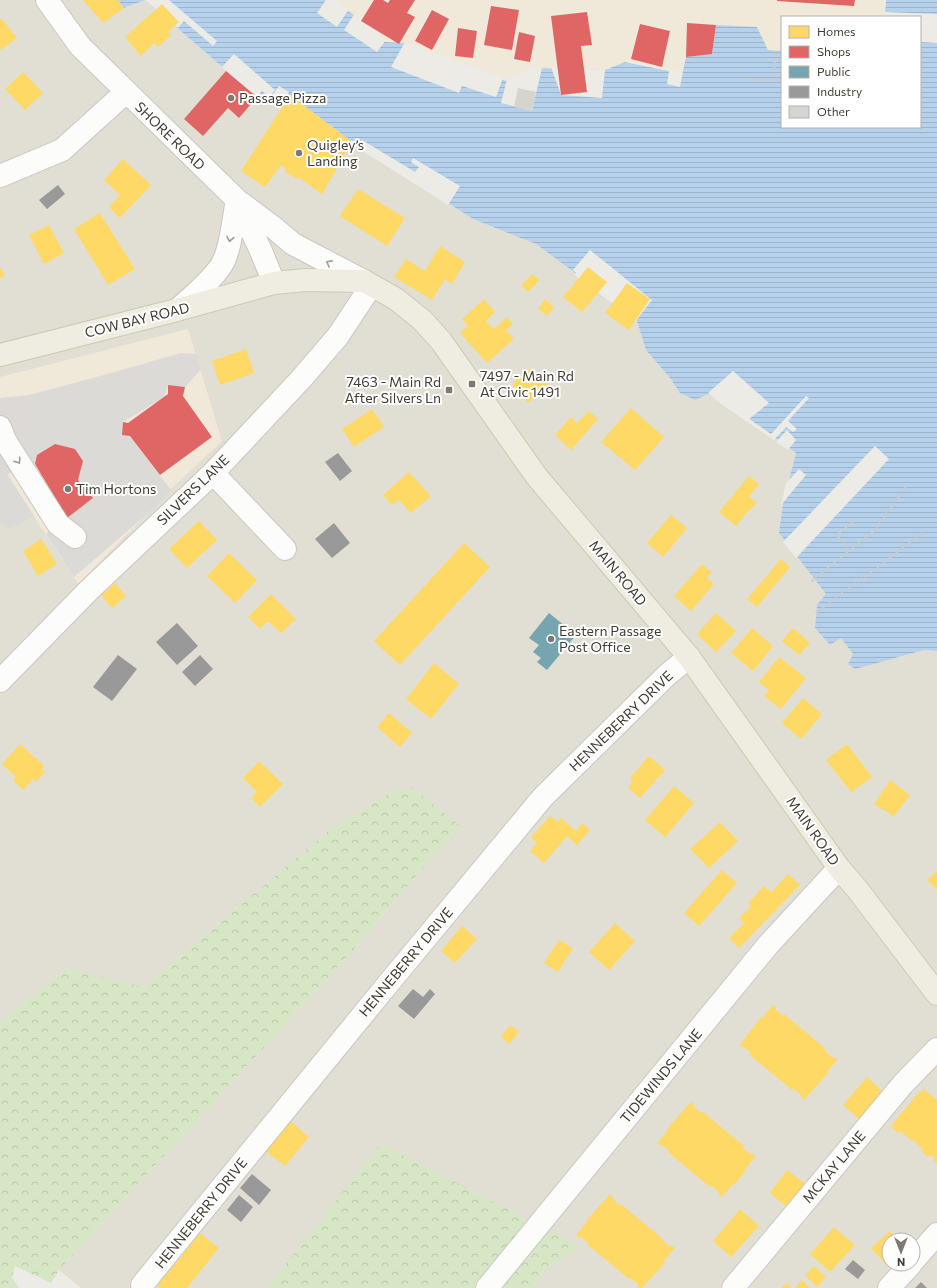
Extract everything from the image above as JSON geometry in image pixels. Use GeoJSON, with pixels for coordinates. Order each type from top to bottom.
{"type":"FeatureCollection","features":[{"type":"Feature","properties":{"kind":"main road","name":"MAIN ROAD"},"geometry":{"type":"LineString","coordinates":[[274,283],[306,280],[367,284],[396,300],[422,320],[441,341],[537,477],[689,657],[840,868],[857,888],[937,994]]}},
{"type":"Feature","properties":{"kind":"main road","name":"COW BAY ROAD"},"geometry":{"type":"LineString","coordinates":[[0,355],[177,310],[274,283]]}},
{"type":"Feature","properties":{"kind":"street","name":"SHORE ROAD"},"geometry":{"type":"LineString","coordinates":[[47,0],[80,46],[237,200],[262,252],[274,283]]}},
{"type":"Feature","properties":{"kind":"street"},"geometry":{"type":"LineString","coordinates":[[0,176],[62,150],[126,92]]}},
{"type":"Feature","properties":{"kind":"street"},"geometry":{"type":"LineString","coordinates":[[177,310],[198,291],[220,266],[228,248],[237,200],[274,227],[293,244],[367,284]]}},
{"type":"Feature","properties":{"kind":"street","name":"SILVERS LANE"},"geometry":{"type":"LineString","coordinates":[[0,681],[89,590],[213,473],[302,378],[338,336],[367,284]]}},
{"type":"Feature","properties":{"kind":"street"},"geometry":{"type":"LineString","coordinates":[[0,427],[6,442],[58,524],[75,537]]}},
{"type":"Feature","properties":{"kind":"street"},"geometry":{"type":"LineString","coordinates":[[213,473],[285,549]]}},
{"type":"Feature","properties":{"kind":"street","name":"HENNEBERRY DRIVE"},"geometry":{"type":"LineString","coordinates":[[142,1285],[382,991],[543,797],[667,675],[689,657]]}},
{"type":"Feature","properties":{"kind":"street","name":"TIDEWINDS LANE"},"geometry":{"type":"LineString","coordinates":[[487,1288],[768,945],[840,868]]}},
{"type":"Feature","properties":{"kind":"street","name":"MCKAY LANE"},"geometry":{"type":"LineString","coordinates":[[733,1288],[903,1084],[937,1049]]}},
{"type":"Feature","properties":{"kind":"street"},"geometry":{"type":"LineString","coordinates":[[921,1252],[937,1234]]}},
{"type":"Feature","properties":{"kind":"street"},"geometry":{"type":"LineString","coordinates":[[889,1288],[904,1272]]}},
{"type":"Feature","properties":{"kind":"path"},"geometry":{"type":"LineString","coordinates":[[773,80],[776,51]]}},
{"type":"Feature","properties":{"kind":"path"},"geometry":{"type":"LineString","coordinates":[[740,78],[781,80]]}},
{"type":"Feature","properties":{"kind":"path"},"geometry":{"type":"LineString","coordinates":[[812,581],[872,533],[907,486]]}},
{"type":"Feature","properties":{"kind":"path"},"geometry":{"type":"LineString","coordinates":[[850,550],[836,534],[856,520]]}},
{"type":"Feature","properties":{"kind":"path"},"geometry":{"type":"LineString","coordinates":[[816,613],[923,533]]}},
{"type":"Feature","properties":{"kind":"shaded area"},"geometry":{"type":"Polygon","coordinates":[[[0,0],[118,0],[125,8],[145,0],[257,97],[290,95],[352,142],[473,219],[536,244],[636,318],[646,350],[670,378],[680,393],[708,393],[749,419],[796,453],[783,503],[779,533],[826,594],[841,638],[853,654],[848,663],[896,658],[924,650],[937,651],[937,1288],[532,1288],[546,1267],[580,1247],[272,1282],[267,1288],[81,1288],[59,1270],[348,956],[457,828],[464,830],[413,788],[328,831],[144,987],[67,968],[0,1022],[0,0]]]}},
{"type":"Feature","properties":{"kind":"shaded area"},"geometry":{"type":"Polygon","coordinates":[[[332,0],[886,0],[885,16],[781,16],[781,51],[768,50],[712,54],[682,73],[625,62],[605,70],[542,68],[506,81],[404,43],[385,42],[332,0]]]}},
{"type":"Feature","properties":{"kind":"shaded area"},"geometry":{"type":"Polygon","coordinates":[[[188,329],[222,441],[156,503],[78,584],[0,464],[0,377],[188,329]]]}},
{"type":"Feature","properties":{"kind":"shaded area"},"geometry":{"type":"Polygon","coordinates":[[[181,353],[196,354],[201,369],[185,387],[168,385],[164,397],[123,422],[122,435],[130,436],[171,490],[146,515],[74,577],[46,534],[92,498],[78,480],[83,461],[75,449],[7,474],[34,516],[9,529],[0,522],[0,398],[29,395],[181,353]]]}},
{"type":"Feature","properties":{"kind":"green space"},"geometry":{"type":"Polygon","coordinates":[[[413,788],[465,830],[457,828],[348,956],[59,1270],[51,1283],[15,1266],[12,1277],[19,1288],[0,1288],[0,1022],[67,968],[144,987],[328,831],[397,789],[413,788]]]}},
{"type":"Feature","properties":{"kind":"green space"},"geometry":{"type":"Polygon","coordinates":[[[381,1144],[581,1247],[546,1267],[532,1288],[267,1288],[381,1144]]]}},
{"type":"Feature","properties":{"kind":"water"},"geometry":{"type":"Polygon","coordinates":[[[118,0],[145,0],[124,8],[118,0]]]}},
{"type":"Feature","properties":{"kind":"water"},"geometry":{"type":"Polygon","coordinates":[[[145,0],[332,0],[354,15],[385,42],[404,43],[506,81],[542,68],[605,70],[625,62],[682,73],[686,57],[712,54],[716,25],[757,27],[768,50],[781,51],[781,128],[921,128],[921,16],[885,12],[886,0],[937,0],[937,651],[924,650],[855,669],[848,664],[853,654],[841,638],[830,645],[815,628],[817,605],[826,594],[779,533],[783,503],[796,453],[749,419],[708,394],[695,400],[680,393],[670,378],[646,350],[636,318],[536,244],[473,219],[352,142],[290,95],[257,97],[145,0]]]}},
{"type":"Feature","properties":{"kind":"pier"},"geometry":{"type":"Polygon","coordinates":[[[145,0],[169,0],[217,41],[213,46],[184,21],[178,28],[145,0]]]}},
{"type":"Feature","properties":{"kind":"pier"},"geometry":{"type":"Polygon","coordinates":[[[326,0],[336,0],[349,9],[337,27],[317,13],[326,0]]]}},
{"type":"Feature","properties":{"kind":"pier"},"geometry":{"type":"Polygon","coordinates":[[[884,0],[886,0],[885,12],[937,14],[937,43],[921,42],[921,16],[883,16],[884,0]]]}},
{"type":"Feature","properties":{"kind":"pier"},"geometry":{"type":"Polygon","coordinates":[[[355,13],[386,40],[377,52],[344,30],[355,13]]]}},
{"type":"Feature","properties":{"kind":"pier"},"geometry":{"type":"Polygon","coordinates":[[[405,42],[503,78],[496,97],[462,86],[459,93],[391,67],[405,42]]]}},
{"type":"Feature","properties":{"kind":"pier"},"geometry":{"type":"Polygon","coordinates":[[[234,54],[275,90],[269,97],[262,91],[257,97],[222,67],[234,54]]]}},
{"type":"Feature","properties":{"kind":"pier"},"geometry":{"type":"Polygon","coordinates":[[[686,55],[680,87],[667,84],[669,71],[625,62],[625,60],[681,71],[684,56],[686,55]]]}},
{"type":"Feature","properties":{"kind":"pier"},"geometry":{"type":"Polygon","coordinates":[[[538,67],[542,68],[532,111],[501,103],[507,79],[538,67]]]}},
{"type":"Feature","properties":{"kind":"pier"},"geometry":{"type":"Polygon","coordinates":[[[551,67],[605,70],[602,98],[561,95],[551,67]]]}},
{"type":"Feature","properties":{"kind":"pier"},"geometry":{"type":"Polygon","coordinates":[[[279,86],[289,92],[286,97],[270,98],[279,86]]]}},
{"type":"Feature","properties":{"kind":"pier"},"geometry":{"type":"Polygon","coordinates":[[[362,140],[415,172],[419,167],[411,162],[413,158],[460,186],[448,205],[358,148],[362,140]]]}},
{"type":"Feature","properties":{"kind":"pier"},"geometry":{"type":"Polygon","coordinates":[[[590,250],[652,300],[635,322],[635,320],[574,275],[576,273],[573,270],[590,250]]]}},
{"type":"Feature","properties":{"kind":"pier"},"geometry":{"type":"Polygon","coordinates":[[[733,371],[769,403],[749,419],[771,434],[806,396],[809,398],[788,421],[797,429],[793,432],[786,427],[774,440],[721,404],[708,393],[733,371]]]}},
{"type":"Feature","properties":{"kind":"pier"},"geometry":{"type":"Polygon","coordinates":[[[787,430],[796,440],[788,450],[776,442],[787,430]]]}},
{"type":"Feature","properties":{"kind":"pier"},"geometry":{"type":"Polygon","coordinates":[[[875,446],[889,459],[796,558],[783,542],[875,446]]]}},
{"type":"Feature","properties":{"kind":"pier"},"geometry":{"type":"Polygon","coordinates":[[[799,469],[806,475],[781,505],[786,483],[799,469]]]}},
{"type":"Feature","properties":{"kind":"building: Homes"},"geometry":{"type":"Polygon","coordinates":[[[83,0],[118,0],[124,8],[103,23],[83,0]]]}},
{"type":"Feature","properties":{"kind":"building: Homes"},"geometry":{"type":"Polygon","coordinates":[[[162,4],[179,22],[168,32],[171,35],[158,47],[154,43],[141,56],[125,37],[162,4]]]}},
{"type":"Feature","properties":{"kind":"building: Homes"},"geometry":{"type":"Polygon","coordinates":[[[2,19],[17,38],[0,50],[0,20],[2,19]]]}},
{"type":"Feature","properties":{"kind":"building: Homes"},"geometry":{"type":"Polygon","coordinates":[[[23,72],[43,93],[25,110],[5,89],[23,72]]]}},
{"type":"Feature","properties":{"kind":"building: Homes","name":"Quigley’s Landing"},"geometry":{"type":"Polygon","coordinates":[[[290,95],[352,142],[322,194],[298,177],[297,179],[284,171],[286,169],[281,165],[265,187],[241,171],[290,95]]]}},
{"type":"Feature","properties":{"kind":"building: Homes"},"geometry":{"type":"Polygon","coordinates":[[[123,159],[151,185],[120,218],[109,207],[120,195],[104,180],[123,159]]]}},
{"type":"Feature","properties":{"kind":"building: Homes"},"geometry":{"type":"Polygon","coordinates":[[[358,189],[405,218],[387,246],[340,216],[358,189]]]}},
{"type":"Feature","properties":{"kind":"building: Homes"},"geometry":{"type":"Polygon","coordinates":[[[100,213],[135,269],[108,285],[74,229],[100,213]]]}},
{"type":"Feature","properties":{"kind":"building: Homes"},"geometry":{"type":"Polygon","coordinates":[[[49,225],[64,253],[44,264],[29,235],[49,225]]]}},
{"type":"Feature","properties":{"kind":"building: Homes"},"geometry":{"type":"Polygon","coordinates":[[[440,246],[465,262],[452,284],[445,279],[432,300],[394,277],[406,259],[425,271],[440,246]]]}},
{"type":"Feature","properties":{"kind":"building: Homes"},"geometry":{"type":"Polygon","coordinates":[[[0,267],[5,276],[0,278],[0,267]]]}},
{"type":"Feature","properties":{"kind":"building: Homes"},"geometry":{"type":"Polygon","coordinates":[[[588,267],[607,282],[582,312],[563,297],[588,267]]]}},
{"type":"Feature","properties":{"kind":"building: Homes"},"geometry":{"type":"Polygon","coordinates":[[[532,274],[540,280],[528,292],[521,285],[532,274]]]}},
{"type":"Feature","properties":{"kind":"building: Homes"},"geometry":{"type":"Polygon","coordinates":[[[627,283],[650,299],[629,330],[605,313],[627,283]]]}},
{"type":"Feature","properties":{"kind":"building: Homes"},"geometry":{"type":"Polygon","coordinates":[[[484,299],[495,312],[486,321],[494,329],[507,317],[513,324],[506,330],[514,339],[487,363],[460,333],[468,326],[462,319],[484,299]]]}},
{"type":"Feature","properties":{"kind":"building: Homes"},"geometry":{"type":"Polygon","coordinates":[[[545,299],[554,307],[547,316],[538,309],[545,299]]]}},
{"type":"Feature","properties":{"kind":"building: Homes"},"geometry":{"type":"Polygon","coordinates":[[[246,349],[254,373],[220,385],[212,361],[246,349]]]}},
{"type":"Feature","properties":{"kind":"building: Homes"},"geometry":{"type":"Polygon","coordinates":[[[531,368],[538,376],[544,372],[552,381],[528,403],[512,384],[531,368]]]}},
{"type":"Feature","properties":{"kind":"building: Homes"},"geometry":{"type":"Polygon","coordinates":[[[631,408],[664,437],[635,470],[601,442],[631,408]]]}},
{"type":"Feature","properties":{"kind":"building: Homes"},"geometry":{"type":"Polygon","coordinates":[[[372,409],[384,427],[354,447],[342,429],[372,409]]]}},
{"type":"Feature","properties":{"kind":"building: Homes"},"geometry":{"type":"Polygon","coordinates":[[[589,411],[598,419],[571,450],[555,435],[571,417],[577,423],[589,411]]]}},
{"type":"Feature","properties":{"kind":"building: Homes"},"geometry":{"type":"Polygon","coordinates":[[[409,472],[431,496],[411,513],[399,500],[392,505],[383,495],[409,472]]]}},
{"type":"Feature","properties":{"kind":"building: Homes"},"geometry":{"type":"Polygon","coordinates":[[[749,476],[759,484],[749,497],[757,503],[748,511],[736,526],[719,512],[749,476]]]}},
{"type":"Feature","properties":{"kind":"building: Homes"},"geometry":{"type":"Polygon","coordinates":[[[671,515],[687,528],[663,557],[647,543],[671,515]]]}},
{"type":"Feature","properties":{"kind":"building: Homes"},"geometry":{"type":"Polygon","coordinates":[[[199,521],[217,540],[187,568],[169,549],[199,521]]]}},
{"type":"Feature","properties":{"kind":"building: Homes"},"geometry":{"type":"Polygon","coordinates":[[[41,539],[57,564],[38,576],[23,551],[41,539]]]}},
{"type":"Feature","properties":{"kind":"building: Homes"},"geometry":{"type":"Polygon","coordinates":[[[464,543],[490,567],[400,665],[374,641],[464,543]]]}},
{"type":"Feature","properties":{"kind":"building: Homes"},"geometry":{"type":"Polygon","coordinates":[[[229,553],[257,580],[235,603],[207,576],[229,553]]]}},
{"type":"Feature","properties":{"kind":"building: Homes"},"geometry":{"type":"Polygon","coordinates":[[[781,559],[790,567],[757,607],[747,599],[781,559]]]}},
{"type":"Feature","properties":{"kind":"building: Homes"},"geometry":{"type":"Polygon","coordinates":[[[702,564],[711,572],[707,578],[714,584],[691,611],[674,596],[702,564]]]}},
{"type":"Feature","properties":{"kind":"building: Homes"},"geometry":{"type":"Polygon","coordinates":[[[115,583],[126,596],[112,608],[101,595],[115,583]]]}},
{"type":"Feature","properties":{"kind":"building: Homes"},"geometry":{"type":"Polygon","coordinates":[[[271,594],[296,619],[281,633],[268,621],[260,629],[248,617],[271,594]]]}},
{"type":"Feature","properties":{"kind":"building: Homes"},"geometry":{"type":"Polygon","coordinates":[[[716,613],[736,631],[716,652],[697,634],[716,613]]]}},
{"type":"Feature","properties":{"kind":"building: Homes"},"geometry":{"type":"Polygon","coordinates":[[[752,628],[773,646],[753,671],[731,653],[752,628]]]}},
{"type":"Feature","properties":{"kind":"building: Homes"},"geometry":{"type":"Polygon","coordinates":[[[793,628],[810,643],[799,655],[782,641],[793,628]]]}},
{"type":"Feature","properties":{"kind":"building: Homes"},"geometry":{"type":"Polygon","coordinates":[[[779,657],[806,678],[781,709],[764,696],[769,690],[759,682],[779,657]]]}},
{"type":"Feature","properties":{"kind":"building: Homes"},"geometry":{"type":"Polygon","coordinates":[[[434,663],[459,684],[431,719],[406,699],[434,663]]]}},
{"type":"Feature","properties":{"kind":"building: Homes"},"geometry":{"type":"Polygon","coordinates":[[[803,698],[822,714],[801,739],[782,723],[803,698]]]}},
{"type":"Feature","properties":{"kind":"building: Homes"},"geometry":{"type":"Polygon","coordinates":[[[389,713],[412,733],[400,747],[377,727],[389,713]]]}},
{"type":"Feature","properties":{"kind":"building: Homes"},"geometry":{"type":"Polygon","coordinates":[[[20,744],[44,766],[42,769],[45,772],[36,782],[33,779],[23,790],[13,780],[16,777],[2,764],[20,744]]]}},
{"type":"Feature","properties":{"kind":"building: Homes"},"geometry":{"type":"Polygon","coordinates":[[[847,744],[872,777],[851,792],[826,760],[847,744]]]}},
{"type":"Feature","properties":{"kind":"building: Homes"},"geometry":{"type":"Polygon","coordinates":[[[649,756],[665,770],[640,798],[628,788],[633,781],[630,778],[649,756]]]}},
{"type":"Feature","properties":{"kind":"building: Homes"},"geometry":{"type":"Polygon","coordinates":[[[259,761],[283,784],[260,807],[251,798],[257,792],[243,778],[259,761]]]}},
{"type":"Feature","properties":{"kind":"building: Homes"},"geometry":{"type":"Polygon","coordinates":[[[890,780],[910,795],[894,816],[874,804],[890,780]]]}},
{"type":"Feature","properties":{"kind":"building: Homes"},"geometry":{"type":"Polygon","coordinates":[[[674,786],[694,803],[665,837],[645,820],[674,786]]]}},
{"type":"Feature","properties":{"kind":"building: Homes"},"geometry":{"type":"Polygon","coordinates":[[[550,816],[558,822],[561,818],[576,831],[582,823],[590,830],[577,845],[567,836],[544,863],[530,851],[537,843],[531,837],[550,816]]]}},
{"type":"Feature","properties":{"kind":"building: Homes"},"geometry":{"type":"Polygon","coordinates":[[[720,822],[738,841],[709,868],[690,849],[720,822]]]}},
{"type":"Feature","properties":{"kind":"building: Homes"},"geometry":{"type":"Polygon","coordinates":[[[722,870],[737,883],[699,926],[684,913],[722,870]]]}},
{"type":"Feature","properties":{"kind":"building: Homes"},"geometry":{"type":"Polygon","coordinates":[[[937,871],[937,889],[927,880],[937,871]]]}},
{"type":"Feature","properties":{"kind":"building: Homes"},"geometry":{"type":"Polygon","coordinates":[[[788,874],[800,885],[739,948],[729,938],[744,923],[739,918],[751,906],[748,903],[764,886],[771,892],[788,874]]]}},
{"type":"Feature","properties":{"kind":"building: Homes"},"geometry":{"type":"Polygon","coordinates":[[[615,923],[635,941],[609,970],[589,952],[615,923]]]}},
{"type":"Feature","properties":{"kind":"building: Homes"},"geometry":{"type":"Polygon","coordinates":[[[462,926],[477,939],[455,963],[441,951],[462,926]]]}},
{"type":"Feature","properties":{"kind":"building: Homes"},"geometry":{"type":"Polygon","coordinates":[[[559,940],[573,948],[558,972],[544,963],[559,940]]]}},
{"type":"Feature","properties":{"kind":"building: Homes"},"geometry":{"type":"Polygon","coordinates":[[[773,1005],[783,1016],[784,1014],[826,1049],[825,1051],[832,1057],[838,1059],[827,1072],[828,1073],[804,1100],[793,1088],[792,1090],[750,1055],[751,1053],[744,1047],[739,1046],[761,1017],[762,1018],[773,1005]]]}},
{"type":"Feature","properties":{"kind":"building: Homes"},"geometry":{"type":"Polygon","coordinates":[[[510,1025],[519,1032],[509,1044],[501,1037],[510,1025]]]}},
{"type":"Feature","properties":{"kind":"building: Homes"},"geometry":{"type":"Polygon","coordinates":[[[867,1077],[884,1093],[860,1120],[843,1105],[867,1077]]]}},
{"type":"Feature","properties":{"kind":"building: Homes"},"geometry":{"type":"Polygon","coordinates":[[[924,1089],[937,1100],[937,1163],[933,1160],[935,1158],[930,1155],[928,1157],[921,1151],[923,1149],[913,1140],[912,1141],[900,1131],[898,1133],[891,1127],[920,1091],[922,1092],[924,1089]]]}},
{"type":"Feature","properties":{"kind":"building: Homes"},"geometry":{"type":"Polygon","coordinates":[[[691,1102],[694,1107],[702,1113],[703,1112],[744,1146],[743,1148],[756,1156],[734,1185],[733,1184],[722,1197],[711,1185],[710,1187],[668,1152],[669,1150],[657,1143],[668,1130],[667,1129],[691,1102]]]}},
{"type":"Feature","properties":{"kind":"building: Homes"},"geometry":{"type":"Polygon","coordinates":[[[289,1120],[309,1137],[285,1166],[264,1150],[289,1120]]]}},
{"type":"Feature","properties":{"kind":"building: Homes"},"geometry":{"type":"Polygon","coordinates":[[[787,1170],[807,1185],[788,1208],[770,1193],[787,1170]]]}},
{"type":"Feature","properties":{"kind":"building: Homes"},"geometry":{"type":"Polygon","coordinates":[[[610,1194],[620,1206],[621,1204],[663,1239],[662,1240],[669,1246],[675,1248],[664,1261],[665,1263],[642,1288],[639,1288],[638,1284],[630,1278],[629,1279],[587,1244],[588,1243],[581,1237],[576,1235],[587,1222],[586,1221],[610,1194]]]}},
{"type":"Feature","properties":{"kind":"building: Homes"},"geometry":{"type":"Polygon","coordinates":[[[740,1209],[759,1226],[731,1257],[713,1241],[740,1209]]]}},
{"type":"Feature","properties":{"kind":"building: Homes"},"geometry":{"type":"Polygon","coordinates":[[[834,1227],[855,1245],[830,1272],[810,1254],[834,1227]]]}},
{"type":"Feature","properties":{"kind":"building: Homes"},"geometry":{"type":"Polygon","coordinates":[[[200,1233],[219,1248],[187,1288],[160,1288],[157,1286],[200,1233]]]}},
{"type":"Feature","properties":{"kind":"building: Homes"},"geometry":{"type":"Polygon","coordinates":[[[881,1239],[881,1259],[871,1248],[881,1239]]]}},
{"type":"Feature","properties":{"kind":"building: Homes"},"geometry":{"type":"Polygon","coordinates":[[[814,1266],[826,1277],[817,1287],[805,1275],[814,1266]]]}},
{"type":"Feature","properties":{"kind":"building: Homes"},"geometry":{"type":"Polygon","coordinates":[[[802,1280],[810,1288],[795,1288],[802,1280]]]}},
{"type":"Feature","properties":{"kind":"building: Homes"},"geometry":{"type":"Polygon","coordinates":[[[787,1283],[792,1288],[781,1288],[787,1283]]]}},
{"type":"Feature","properties":{"kind":"building: Shops"},"geometry":{"type":"Polygon","coordinates":[[[374,0],[383,0],[388,3],[390,0],[415,0],[407,13],[415,17],[399,44],[361,21],[374,0]]]}},
{"type":"Feature","properties":{"kind":"building: Shops"},"geometry":{"type":"Polygon","coordinates":[[[777,0],[855,0],[854,6],[777,0]]]}},
{"type":"Feature","properties":{"kind":"building: Shops"},"geometry":{"type":"Polygon","coordinates":[[[491,6],[519,10],[512,50],[484,45],[491,6]]]}},
{"type":"Feature","properties":{"kind":"building: Shops"},"geometry":{"type":"Polygon","coordinates":[[[432,10],[449,19],[432,50],[415,41],[432,10]]]}},
{"type":"Feature","properties":{"kind":"building: Shops"},"geometry":{"type":"Polygon","coordinates":[[[587,12],[592,45],[581,46],[587,92],[561,95],[551,16],[587,12]]]}},
{"type":"Feature","properties":{"kind":"building: Shops"},"geometry":{"type":"Polygon","coordinates":[[[687,23],[716,25],[712,54],[686,57],[687,23]]]}},
{"type":"Feature","properties":{"kind":"building: Shops"},"geometry":{"type":"Polygon","coordinates":[[[640,24],[670,31],[662,67],[631,59],[640,24]]]}},
{"type":"Feature","properties":{"kind":"building: Shops"},"geometry":{"type":"Polygon","coordinates":[[[458,28],[477,31],[473,58],[455,56],[458,28]]]}},
{"type":"Feature","properties":{"kind":"building: Shops"},"geometry":{"type":"Polygon","coordinates":[[[519,32],[535,36],[530,62],[514,59],[519,32]]]}},
{"type":"Feature","properties":{"kind":"building: Shops"},"geometry":{"type":"Polygon","coordinates":[[[226,71],[257,97],[239,118],[228,108],[203,136],[184,119],[226,71]]]}},
{"type":"Feature","properties":{"kind":"building: Shops"},"geometry":{"type":"Polygon","coordinates":[[[168,385],[185,387],[183,396],[212,437],[160,475],[130,436],[122,435],[123,422],[128,423],[168,394],[168,385]]]}},
{"type":"Feature","properties":{"kind":"building: Shops","name":"Tim Hortons"},"geometry":{"type":"Polygon","coordinates":[[[55,444],[75,449],[83,461],[78,480],[93,498],[67,518],[35,464],[37,455],[55,444]]]}},
{"type":"Feature","properties":{"kind":"building: Public"},"geometry":{"type":"Polygon","coordinates":[[[549,613],[576,635],[547,670],[537,662],[541,658],[533,652],[539,645],[529,638],[549,613]]]}},
{"type":"Feature","properties":{"kind":"building: Industry"},"geometry":{"type":"Polygon","coordinates":[[[58,185],[65,194],[47,209],[39,200],[58,185]]]}},
{"type":"Feature","properties":{"kind":"building: Industry"},"geometry":{"type":"Polygon","coordinates":[[[338,453],[352,471],[340,481],[325,462],[338,453]]]}},
{"type":"Feature","properties":{"kind":"building: Industry"},"geometry":{"type":"Polygon","coordinates":[[[334,523],[350,543],[332,558],[315,539],[334,523]]]}},
{"type":"Feature","properties":{"kind":"building: Industry"},"geometry":{"type":"Polygon","coordinates":[[[177,623],[198,646],[177,665],[156,642],[177,623]]]}},
{"type":"Feature","properties":{"kind":"building: Industry"},"geometry":{"type":"Polygon","coordinates":[[[118,655],[137,669],[112,701],[93,687],[118,655]]]}},
{"type":"Feature","properties":{"kind":"building: Industry"},"geometry":{"type":"Polygon","coordinates":[[[200,655],[213,669],[195,686],[182,672],[200,655]]]}},
{"type":"Feature","properties":{"kind":"building: Industry"},"geometry":{"type":"Polygon","coordinates":[[[413,989],[423,997],[430,989],[435,994],[414,1019],[398,1006],[413,989]]]}},
{"type":"Feature","properties":{"kind":"building: Industry"},"geometry":{"type":"Polygon","coordinates":[[[252,1174],[271,1190],[259,1205],[240,1188],[252,1174]]]}},
{"type":"Feature","properties":{"kind":"building: Industry"},"geometry":{"type":"Polygon","coordinates":[[[239,1195],[253,1207],[241,1222],[227,1210],[239,1195]]]}},
{"type":"Feature","properties":{"kind":"building: Industry"},"geometry":{"type":"Polygon","coordinates":[[[853,1260],[865,1270],[858,1279],[845,1269],[853,1260]]]}},
{"type":"Feature","properties":{"kind":"building: Industry"},"geometry":{"type":"Polygon","coordinates":[[[921,1282],[927,1288],[915,1288],[921,1282]]]}},
{"type":"Feature","properties":{"kind":"building: Other"},"geometry":{"type":"Polygon","coordinates":[[[518,88],[536,92],[532,111],[514,107],[518,88]]]}},
{"type":"Feature","properties":{"kind":"place","name":"Passage Pizza"},"geometry":{"type":"Point","coordinates":[231,98]}},
{"type":"Feature","properties":{"kind":"place","name":"Quigley’s Landing"},"geometry":{"type":"Point","coordinates":[299,153]}},
{"type":"Feature","properties":{"kind":"place","name":"7497 - Main Rd At Civic 1491"},"geometry":{"type":"Point","coordinates":[472,384]}},
{"type":"Feature","properties":{"kind":"place","name":"7463 - Main Rd After Silvers Ln"},"geometry":{"type":"Point","coordinates":[449,390]}},
{"type":"Feature","properties":{"kind":"place","name":"Tim Hortons"},"geometry":{"type":"Point","coordinates":[68,489]}},
{"type":"Feature","properties":{"kind":"place","name":"Eastern Passage Post Office"},"geometry":{"type":"Point","coordinates":[551,639]}}]}
